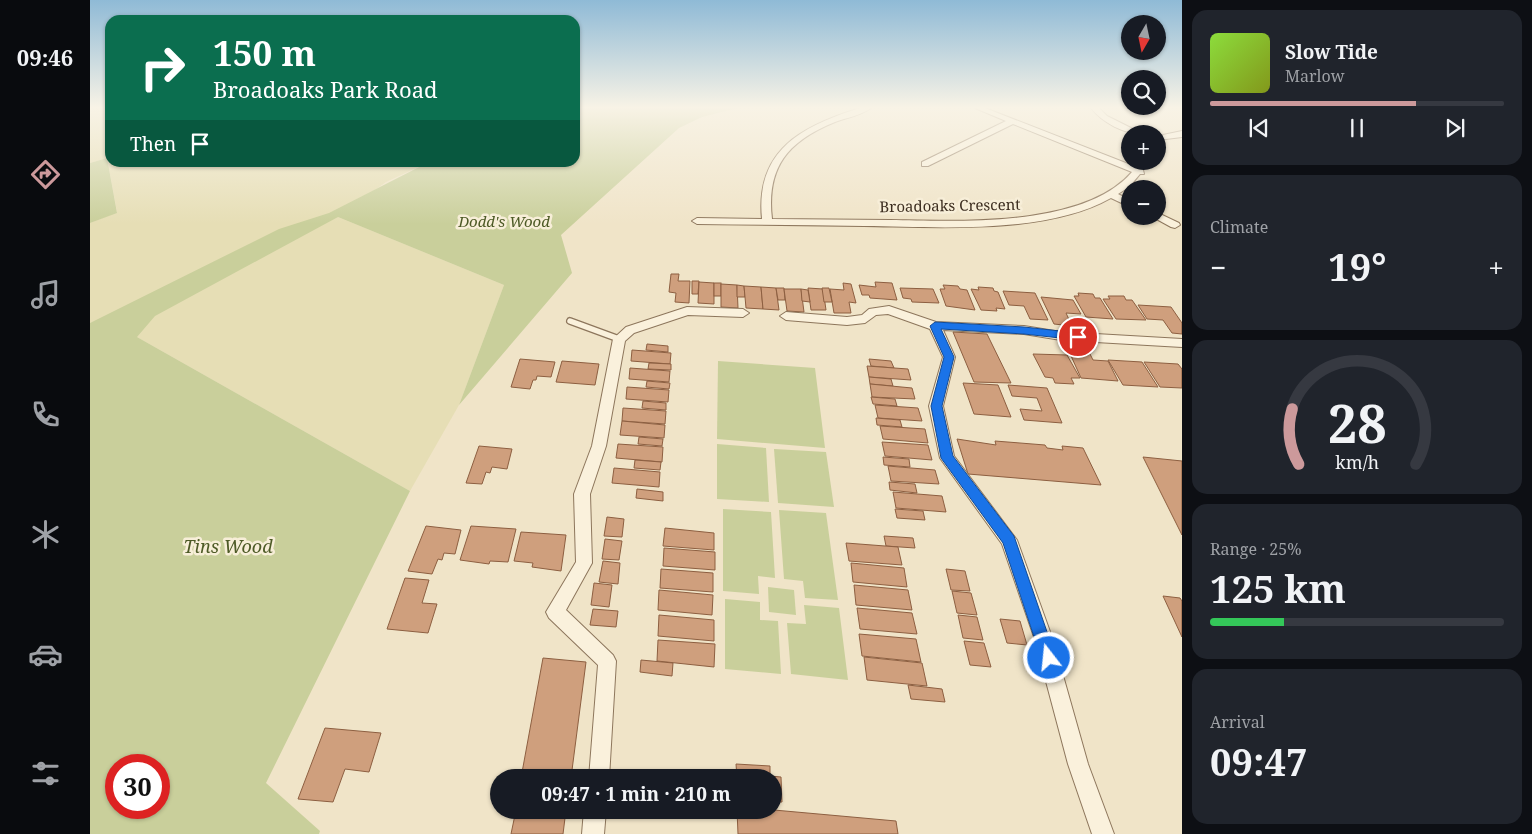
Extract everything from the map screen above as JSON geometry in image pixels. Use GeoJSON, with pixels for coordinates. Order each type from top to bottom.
{"type":"FeatureCollection","features":[{"type":"Feature","properties":{"kind":"street"},"geometry":{"type":"LineString","coordinates":[[767,222],[764,202],[765,184],[772,168],[789,147]]}},
{"type":"Feature","properties":{"kind":"street"},"geometry":{"type":"LineString","coordinates":[[925,164],[960,147]]}},
{"type":"Feature","properties":{"kind":"street"},"geometry":{"type":"LineString","coordinates":[[1078,147],[1141,172]]}},
{"type":"Feature","properties":{"kind":"street","name":"Broadoaks Crescent"},"geometry":{"type":"LineString","coordinates":[[697,221],[988,223],[1029,219],[1068,211],[1113,195],[1141,172]]}},
{"type":"Feature","properties":{"kind":"street"},"geometry":{"type":"LineString","coordinates":[[1113,195],[1121,199]]}},
{"type":"Feature","properties":{"kind":"street"},"geometry":{"type":"LineString","coordinates":[[786,316],[847,321],[865,319],[873,312],[889,310],[935,326],[1024,330],[1061,336],[1182,344]]}},
{"type":"Feature","properties":{"kind":"street"},"geometry":{"type":"LineString","coordinates":[[600,769],[606,714],[608,661],[555,612],[584,563],[582,494],[599,446],[619,339],[630,330],[687,311],[743,313]]}},
{"type":"Feature","properties":{"kind":"street"},"geometry":{"type":"LineString","coordinates":[[935,326],[949,357],[936,406],[947,458],[1009,540],[1044,640],[1078,764],[1103,834]]}},
{"type":"Feature","properties":{"kind":"street"},"geometry":{"type":"LineString","coordinates":[[593,834],[594,819]]}},
{"type":"Feature","properties":{"kind":"lane"},"geometry":{"type":"LineString","coordinates":[[570,321],[619,339]]}},
{"type":"Feature","properties":{"kind":"shaded area"},"geometry":{"type":"Polygon","coordinates":[[[90,147],[105,147],[105,159],[90,163],[90,147]]]}},
{"type":"Feature","properties":{"kind":"shaded area"},"geometry":{"type":"Polygon","coordinates":[[[109,167],[418,167],[386,182],[338,217],[504,285],[459,405],[410,491],[137,337],[98,320],[90,323],[90,223],[117,212],[109,167]]]}},
{"type":"Feature","properties":{"kind":"green space","name":"Tins Wood"},"geometry":{"type":"Polygon","coordinates":[[[580,147],[658,147],[561,235],[572,273],[459,405],[504,285],[338,217],[155,316],[137,337],[410,491],[266,783],[320,831],[319,834],[90,834],[90,323],[279,229],[329,213],[419,167],[580,167],[580,147]]]}},
{"type":"Feature","properties":{"kind":"green space"},"geometry":{"type":"Polygon","coordinates":[[[105,159],[105,167],[109,167],[117,213],[90,223],[90,163],[105,159]]]}},
{"type":"Feature","properties":{"kind":"green space"},"geometry":{"type":"Polygon","coordinates":[[[718,361],[815,368],[825,448],[717,439],[718,361]]]}},
{"type":"Feature","properties":{"kind":"green space"},"geometry":{"type":"Polygon","coordinates":[[[717,444],[766,448],[769,502],[717,499],[717,444]]]}},
{"type":"Feature","properties":{"kind":"green space"},"geometry":{"type":"Polygon","coordinates":[[[774,449],[826,452],[834,507],[778,503],[774,449]]]}},
{"type":"Feature","properties":{"kind":"green space"},"geometry":{"type":"Polygon","coordinates":[[[723,509],[771,512],[775,578],[758,576],[759,594],[723,591],[723,509]]]}},
{"type":"Feature","properties":{"kind":"green space"},"geometry":{"type":"Polygon","coordinates":[[[779,510],[826,513],[838,600],[805,598],[803,581],[784,579],[779,510]]]}},
{"type":"Feature","properties":{"kind":"green space"},"geometry":{"type":"Polygon","coordinates":[[[768,587],[794,590],[796,615],[769,612],[768,587]]]}},
{"type":"Feature","properties":{"kind":"green space"},"geometry":{"type":"Polygon","coordinates":[[[725,599],[760,602],[760,620],[778,621],[781,674],[725,669],[725,599]]]}},
{"type":"Feature","properties":{"kind":"green space"},"geometry":{"type":"Polygon","coordinates":[[[804,605],[839,608],[848,680],[791,674],[787,623],[806,624],[804,605]]]}},
{"type":"Feature","properties":{"kind":"building"},"geometry":{"type":"Polygon","coordinates":[[[671,274],[679,274],[678,281],[690,281],[689,303],[675,302],[676,293],[669,292],[671,274]]]}},
{"type":"Feature","properties":{"kind":"building"},"geometry":{"type":"Polygon","coordinates":[[[692,281],[699,281],[698,294],[692,294],[692,281]]]}},
{"type":"Feature","properties":{"kind":"building"},"geometry":{"type":"Polygon","coordinates":[[[699,282],[714,283],[714,304],[698,303],[699,282]]]}},
{"type":"Feature","properties":{"kind":"building"},"geometry":{"type":"Polygon","coordinates":[[[875,282],[892,283],[897,300],[870,298],[869,295],[862,295],[859,285],[876,287],[875,282]]]}},
{"type":"Feature","properties":{"kind":"building"},"geometry":{"type":"Polygon","coordinates":[[[714,283],[721,283],[721,296],[714,296],[714,283]]]}},
{"type":"Feature","properties":{"kind":"building"},"geometry":{"type":"Polygon","coordinates":[[[843,283],[851,284],[856,303],[849,302],[851,313],[834,313],[830,289],[844,290],[843,283]]]}},
{"type":"Feature","properties":{"kind":"building"},"geometry":{"type":"Polygon","coordinates":[[[721,284],[737,285],[738,308],[721,307],[721,284]]]}},
{"type":"Feature","properties":{"kind":"building"},"geometry":{"type":"Polygon","coordinates":[[[737,285],[744,286],[745,297],[737,297],[737,285]]]}},
{"type":"Feature","properties":{"kind":"building"},"geometry":{"type":"Polygon","coordinates":[[[943,285],[958,286],[960,289],[967,290],[975,310],[946,306],[940,289],[945,289],[943,285]]]}},
{"type":"Feature","properties":{"kind":"building"},"geometry":{"type":"Polygon","coordinates":[[[744,286],[761,287],[763,309],[746,308],[744,286]]]}},
{"type":"Feature","properties":{"kind":"building"},"geometry":{"type":"Polygon","coordinates":[[[761,287],[776,288],[779,310],[763,309],[761,287]]]}},
{"type":"Feature","properties":{"kind":"building"},"geometry":{"type":"Polygon","coordinates":[[[978,287],[993,288],[994,291],[998,292],[1005,309],[996,308],[997,311],[981,310],[971,289],[979,290],[978,287]]]}},
{"type":"Feature","properties":{"kind":"building"},"geometry":{"type":"Polygon","coordinates":[[[776,288],[784,288],[785,300],[778,300],[776,288]]]}},
{"type":"Feature","properties":{"kind":"building"},"geometry":{"type":"Polygon","coordinates":[[[808,288],[823,289],[826,310],[811,310],[808,288]]]}},
{"type":"Feature","properties":{"kind":"building"},"geometry":{"type":"Polygon","coordinates":[[[822,288],[829,288],[832,302],[824,302],[822,288]]]}},
{"type":"Feature","properties":{"kind":"building"},"geometry":{"type":"Polygon","coordinates":[[[900,288],[933,289],[939,303],[912,302],[911,299],[903,298],[900,288]]]}},
{"type":"Feature","properties":{"kind":"building"},"geometry":{"type":"Polygon","coordinates":[[[784,289],[801,289],[804,312],[787,311],[784,289]]]}},
{"type":"Feature","properties":{"kind":"building"},"geometry":{"type":"Polygon","coordinates":[[[801,289],[808,290],[810,302],[802,301],[801,289]]]}},
{"type":"Feature","properties":{"kind":"building"},"geometry":{"type":"Polygon","coordinates":[[[1003,291],[1035,293],[1048,320],[1030,319],[1024,306],[1009,305],[1003,291]]]}},
{"type":"Feature","properties":{"kind":"building"},"geometry":{"type":"Polygon","coordinates":[[[1078,293],[1093,294],[1095,298],[1100,298],[1113,319],[1086,317],[1074,296],[1079,296],[1078,293]]]}},
{"type":"Feature","properties":{"kind":"building"},"geometry":{"type":"Polygon","coordinates":[[[1108,296],[1124,296],[1126,300],[1132,300],[1146,320],[1116,319],[1103,299],[1110,299],[1108,296]]]}},
{"type":"Feature","properties":{"kind":"building"},"geometry":{"type":"Polygon","coordinates":[[[1041,297],[1073,300],[1081,314],[1066,313],[1072,326],[1054,324],[1041,297]]]}},
{"type":"Feature","properties":{"kind":"building"},"geometry":{"type":"Polygon","coordinates":[[[1138,305],[1171,307],[1182,323],[1182,334],[1172,333],[1163,320],[1147,319],[1138,305]]]}},
{"type":"Feature","properties":{"kind":"building"},"geometry":{"type":"Polygon","coordinates":[[[953,332],[987,334],[1011,383],[974,382],[953,332]]]}},
{"type":"Feature","properties":{"kind":"building"},"geometry":{"type":"Polygon","coordinates":[[[647,344],[668,346],[668,352],[646,350],[647,344]]]}},
{"type":"Feature","properties":{"kind":"building"},"geometry":{"type":"Polygon","coordinates":[[[1067,347],[1087,348],[1093,360],[1108,361],[1118,381],[1081,378],[1067,347]]]}},
{"type":"Feature","properties":{"kind":"building"},"geometry":{"type":"Polygon","coordinates":[[[632,350],[671,353],[670,364],[631,361],[632,350]]]}},
{"type":"Feature","properties":{"kind":"building"},"geometry":{"type":"Polygon","coordinates":[[[1033,354],[1067,355],[1080,378],[1071,378],[1074,384],[1055,383],[1053,378],[1045,377],[1033,354]]]}},
{"type":"Feature","properties":{"kind":"building"},"geometry":{"type":"Polygon","coordinates":[[[520,359],[555,362],[551,377],[537,376],[536,380],[533,380],[530,389],[511,387],[520,359]]]}},
{"type":"Feature","properties":{"kind":"building"},"geometry":{"type":"Polygon","coordinates":[[[869,359],[891,361],[894,368],[871,366],[869,359]]]}},
{"type":"Feature","properties":{"kind":"building"},"geometry":{"type":"Polygon","coordinates":[[[1108,360],[1142,362],[1158,387],[1123,385],[1108,360]]]}},
{"type":"Feature","properties":{"kind":"building"},"geometry":{"type":"Polygon","coordinates":[[[562,361],[599,364],[595,385],[556,382],[562,361]]]}},
{"type":"Feature","properties":{"kind":"building"},"geometry":{"type":"Polygon","coordinates":[[[1144,362],[1178,364],[1182,369],[1182,388],[1160,387],[1144,362]]]}},
{"type":"Feature","properties":{"kind":"building"},"geometry":{"type":"Polygon","coordinates":[[[649,363],[671,364],[671,370],[648,369],[649,363]]]}},
{"type":"Feature","properties":{"kind":"building"},"geometry":{"type":"Polygon","coordinates":[[[867,366],[908,369],[911,380],[869,377],[867,366]]]}},
{"type":"Feature","properties":{"kind":"building"},"geometry":{"type":"Polygon","coordinates":[[[630,368],[670,371],[669,382],[629,379],[630,368]]]}},
{"type":"Feature","properties":{"kind":"building"},"geometry":{"type":"Polygon","coordinates":[[[869,377],[891,379],[893,386],[870,384],[869,377]]]}},
{"type":"Feature","properties":{"kind":"building"},"geometry":{"type":"Polygon","coordinates":[[[647,381],[670,383],[669,389],[646,387],[647,381]]]}},
{"type":"Feature","properties":{"kind":"building"},"geometry":{"type":"Polygon","coordinates":[[[963,383],[998,385],[1011,417],[974,414],[963,383]]]}},
{"type":"Feature","properties":{"kind":"building"},"geometry":{"type":"Polygon","coordinates":[[[870,384],[912,388],[915,399],[872,397],[870,384]]]}},
{"type":"Feature","properties":{"kind":"building"},"geometry":{"type":"Polygon","coordinates":[[[1008,385],[1047,388],[1062,423],[1024,420],[1020,409],[1042,411],[1037,398],[1012,396],[1008,385]]]}},
{"type":"Feature","properties":{"kind":"building"},"geometry":{"type":"Polygon","coordinates":[[[627,387],[669,390],[668,402],[626,399],[627,387]]]}},
{"type":"Feature","properties":{"kind":"building"},"geometry":{"type":"Polygon","coordinates":[[[871,397],[895,399],[897,406],[873,404],[871,397]]]}},
{"type":"Feature","properties":{"kind":"building"},"geometry":{"type":"Polygon","coordinates":[[[643,401],[666,403],[666,410],[642,408],[643,401]]]}},
{"type":"Feature","properties":{"kind":"building"},"geometry":{"type":"Polygon","coordinates":[[[875,405],[918,408],[922,421],[878,418],[875,405]]]}},
{"type":"Feature","properties":{"kind":"building"},"geometry":{"type":"Polygon","coordinates":[[[623,408],[666,411],[665,424],[622,421],[623,408]]]}},
{"type":"Feature","properties":{"kind":"building"},"geometry":{"type":"Polygon","coordinates":[[[876,418],[900,420],[902,427],[877,425],[876,418]]]}},
{"type":"Feature","properties":{"kind":"building"},"geometry":{"type":"Polygon","coordinates":[[[622,421],[665,425],[664,438],[620,435],[622,421]]]}},
{"type":"Feature","properties":{"kind":"building"},"geometry":{"type":"Polygon","coordinates":[[[880,426],[925,429],[928,443],[883,439],[880,426]]]}},
{"type":"Feature","properties":{"kind":"building"},"geometry":{"type":"Polygon","coordinates":[[[639,437],[663,439],[662,446],[638,444],[639,437]]]}},
{"type":"Feature","properties":{"kind":"building"},"geometry":{"type":"Polygon","coordinates":[[[957,439],[996,445],[995,441],[1045,445],[1047,448],[1063,450],[1062,446],[1083,448],[1101,485],[968,474],[957,439]]]}},
{"type":"Feature","properties":{"kind":"building"},"geometry":{"type":"Polygon","coordinates":[[[882,442],[928,445],[932,460],[885,456],[882,442]]]}},
{"type":"Feature","properties":{"kind":"building"},"geometry":{"type":"Polygon","coordinates":[[[618,444],[663,447],[662,462],[616,458],[618,444]]]}},
{"type":"Feature","properties":{"kind":"building"},"geometry":{"type":"Polygon","coordinates":[[[479,446],[512,449],[507,469],[492,467],[490,473],[486,472],[482,484],[466,483],[479,446]]]}},
{"type":"Feature","properties":{"kind":"building"},"geometry":{"type":"Polygon","coordinates":[[[883,457],[909,459],[910,467],[884,465],[883,457]]]}},
{"type":"Feature","properties":{"kind":"building"},"geometry":{"type":"Polygon","coordinates":[[[1143,457],[1182,461],[1182,535],[1143,457]]]}},
{"type":"Feature","properties":{"kind":"building"},"geometry":{"type":"Polygon","coordinates":[[[635,460],[661,462],[660,470],[634,468],[635,460]]]}},
{"type":"Feature","properties":{"kind":"building"},"geometry":{"type":"Polygon","coordinates":[[[888,466],[935,470],[939,484],[891,481],[888,466]]]}},
{"type":"Feature","properties":{"kind":"building"},"geometry":{"type":"Polygon","coordinates":[[[614,468],[660,472],[659,487],[612,483],[614,468]]]}},
{"type":"Feature","properties":{"kind":"building"},"geometry":{"type":"Polygon","coordinates":[[[889,482],[915,484],[917,493],[890,490],[889,482]]]}},
{"type":"Feature","properties":{"kind":"building"},"geometry":{"type":"Polygon","coordinates":[[[637,489],[663,492],[663,501],[636,498],[637,489]]]}},
{"type":"Feature","properties":{"kind":"building"},"geometry":{"type":"Polygon","coordinates":[[[893,492],[942,496],[946,512],[896,508],[893,492]]]}},
{"type":"Feature","properties":{"kind":"building"},"geometry":{"type":"Polygon","coordinates":[[[895,509],[923,511],[925,520],[897,518],[895,509]]]}},
{"type":"Feature","properties":{"kind":"building"},"geometry":{"type":"Polygon","coordinates":[[[607,517],[624,519],[622,537],[604,536],[607,517]]]}},
{"type":"Feature","properties":{"kind":"building"},"geometry":{"type":"Polygon","coordinates":[[[426,526],[461,530],[455,554],[444,553],[442,560],[438,559],[432,574],[408,571],[426,526]]]}},
{"type":"Feature","properties":{"kind":"building"},"geometry":{"type":"Polygon","coordinates":[[[471,526],[516,529],[508,562],[490,561],[489,564],[460,560],[471,526]]]}},
{"type":"Feature","properties":{"kind":"building"},"geometry":{"type":"Polygon","coordinates":[[[665,528],[714,533],[714,550],[663,546],[665,528]]]}},
{"type":"Feature","properties":{"kind":"building"},"geometry":{"type":"Polygon","coordinates":[[[521,532],[566,535],[561,571],[532,567],[533,563],[514,561],[521,532]]]}},
{"type":"Feature","properties":{"kind":"building"},"geometry":{"type":"Polygon","coordinates":[[[884,536],[913,538],[915,548],[886,546],[884,536]]]}},
{"type":"Feature","properties":{"kind":"building"},"geometry":{"type":"Polygon","coordinates":[[[605,539],[622,541],[619,560],[602,559],[605,539]]]}},
{"type":"Feature","properties":{"kind":"building"},"geometry":{"type":"Polygon","coordinates":[[[846,543],[898,547],[902,565],[849,561],[846,543]]]}},
{"type":"Feature","properties":{"kind":"building"},"geometry":{"type":"Polygon","coordinates":[[[664,548],[715,552],[715,570],[663,566],[664,548]]]}},
{"type":"Feature","properties":{"kind":"building"},"geometry":{"type":"Polygon","coordinates":[[[603,561],[620,563],[618,584],[599,582],[603,561]]]}},
{"type":"Feature","properties":{"kind":"building"},"geometry":{"type":"Polygon","coordinates":[[[851,563],[904,568],[907,587],[853,582],[851,563]]]}},
{"type":"Feature","properties":{"kind":"building"},"geometry":{"type":"Polygon","coordinates":[[[661,569],[713,573],[713,592],[660,588],[661,569]]]}},
{"type":"Feature","properties":{"kind":"building"},"geometry":{"type":"Polygon","coordinates":[[[946,569],[965,571],[970,591],[951,590],[946,569]]]}},
{"type":"Feature","properties":{"kind":"building"},"geometry":{"type":"Polygon","coordinates":[[[405,578],[429,580],[422,603],[437,604],[428,633],[387,629],[405,578]]]}},
{"type":"Feature","properties":{"kind":"building"},"geometry":{"type":"Polygon","coordinates":[[[594,583],[612,585],[609,607],[591,605],[594,583]]]}},
{"type":"Feature","properties":{"kind":"building"},"geometry":{"type":"Polygon","coordinates":[[[854,585],[908,590],[912,610],[856,605],[854,585]]]}},
{"type":"Feature","properties":{"kind":"building"},"geometry":{"type":"Polygon","coordinates":[[[659,590],[713,595],[712,615],[658,610],[659,590]]]}},
{"type":"Feature","properties":{"kind":"building"},"geometry":{"type":"Polygon","coordinates":[[[952,591],[971,593],[977,615],[957,613],[952,591]]]}},
{"type":"Feature","properties":{"kind":"building"},"geometry":{"type":"Polygon","coordinates":[[[1163,596],[1180,598],[1182,601],[1182,637],[1163,596]]]}},
{"type":"Feature","properties":{"kind":"building"},"geometry":{"type":"Polygon","coordinates":[[[857,608],[912,613],[917,634],[860,629],[857,608]]]}},
{"type":"Feature","properties":{"kind":"building"},"geometry":{"type":"Polygon","coordinates":[[[593,609],[618,611],[616,627],[590,625],[593,609]]]}},
{"type":"Feature","properties":{"kind":"building"},"geometry":{"type":"Polygon","coordinates":[[[659,615],[714,620],[714,641],[658,636],[659,615]]]}},
{"type":"Feature","properties":{"kind":"building"},"geometry":{"type":"Polygon","coordinates":[[[958,615],[977,617],[983,640],[963,638],[958,615]]]}},
{"type":"Feature","properties":{"kind":"building"},"geometry":{"type":"Polygon","coordinates":[[[1000,619],[1020,621],[1027,645],[1007,643],[1000,619]]]}},
{"type":"Feature","properties":{"kind":"building"},"geometry":{"type":"Polygon","coordinates":[[[859,634],[916,639],[921,662],[862,656],[859,634]]]}},
{"type":"Feature","properties":{"kind":"building"},"geometry":{"type":"Polygon","coordinates":[[[658,640],[715,644],[714,667],[657,661],[658,640]]]}},
{"type":"Feature","properties":{"kind":"building"},"geometry":{"type":"Polygon","coordinates":[[[964,641],[984,643],[991,667],[970,665],[964,641]]]}},
{"type":"Feature","properties":{"kind":"building"},"geometry":{"type":"Polygon","coordinates":[[[864,657],[922,663],[927,686],[867,680],[864,657]]]}},
{"type":"Feature","properties":{"kind":"building"},"geometry":{"type":"Polygon","coordinates":[[[543,658],[586,662],[572,769],[523,769],[543,658]]]}},
{"type":"Feature","properties":{"kind":"building"},"geometry":{"type":"Polygon","coordinates":[[[641,660],[673,663],[672,676],[640,672],[641,660]]]}},
{"type":"Feature","properties":{"kind":"building"},"geometry":{"type":"Polygon","coordinates":[[[908,685],[942,689],[945,702],[911,699],[908,685]]]}},
{"type":"Feature","properties":{"kind":"building"},"geometry":{"type":"Polygon","coordinates":[[[325,728],[381,733],[369,772],[345,769],[333,802],[298,799],[325,728]]]}},
{"type":"Feature","properties":{"kind":"building"},"geometry":{"type":"Polygon","coordinates":[[[736,764],[770,766],[770,769],[736,769],[736,764]]]}},
{"type":"Feature","properties":{"kind":"building"},"geometry":{"type":"Polygon","coordinates":[[[782,811],[896,821],[898,834],[738,834],[737,819],[782,819],[782,811]]]}},
{"type":"Feature","properties":{"kind":"building"},"geometry":{"type":"Polygon","coordinates":[[[514,819],[565,819],[563,834],[511,834],[514,819]]]}},
{"type":"Feature","properties":{"kind":"route"},"geometry":{"type":"LineString","coordinates":[[1049,658],[1009,540],[976,499],[947,458],[936,406],[949,357],[935,326],[1024,330],[1078,337]]}},
{"type":"Feature","properties":{"kind":"park label","name":"Dodd's Wood"},"geometry":{"type":"Point","coordinates":[504,222]}}]}
